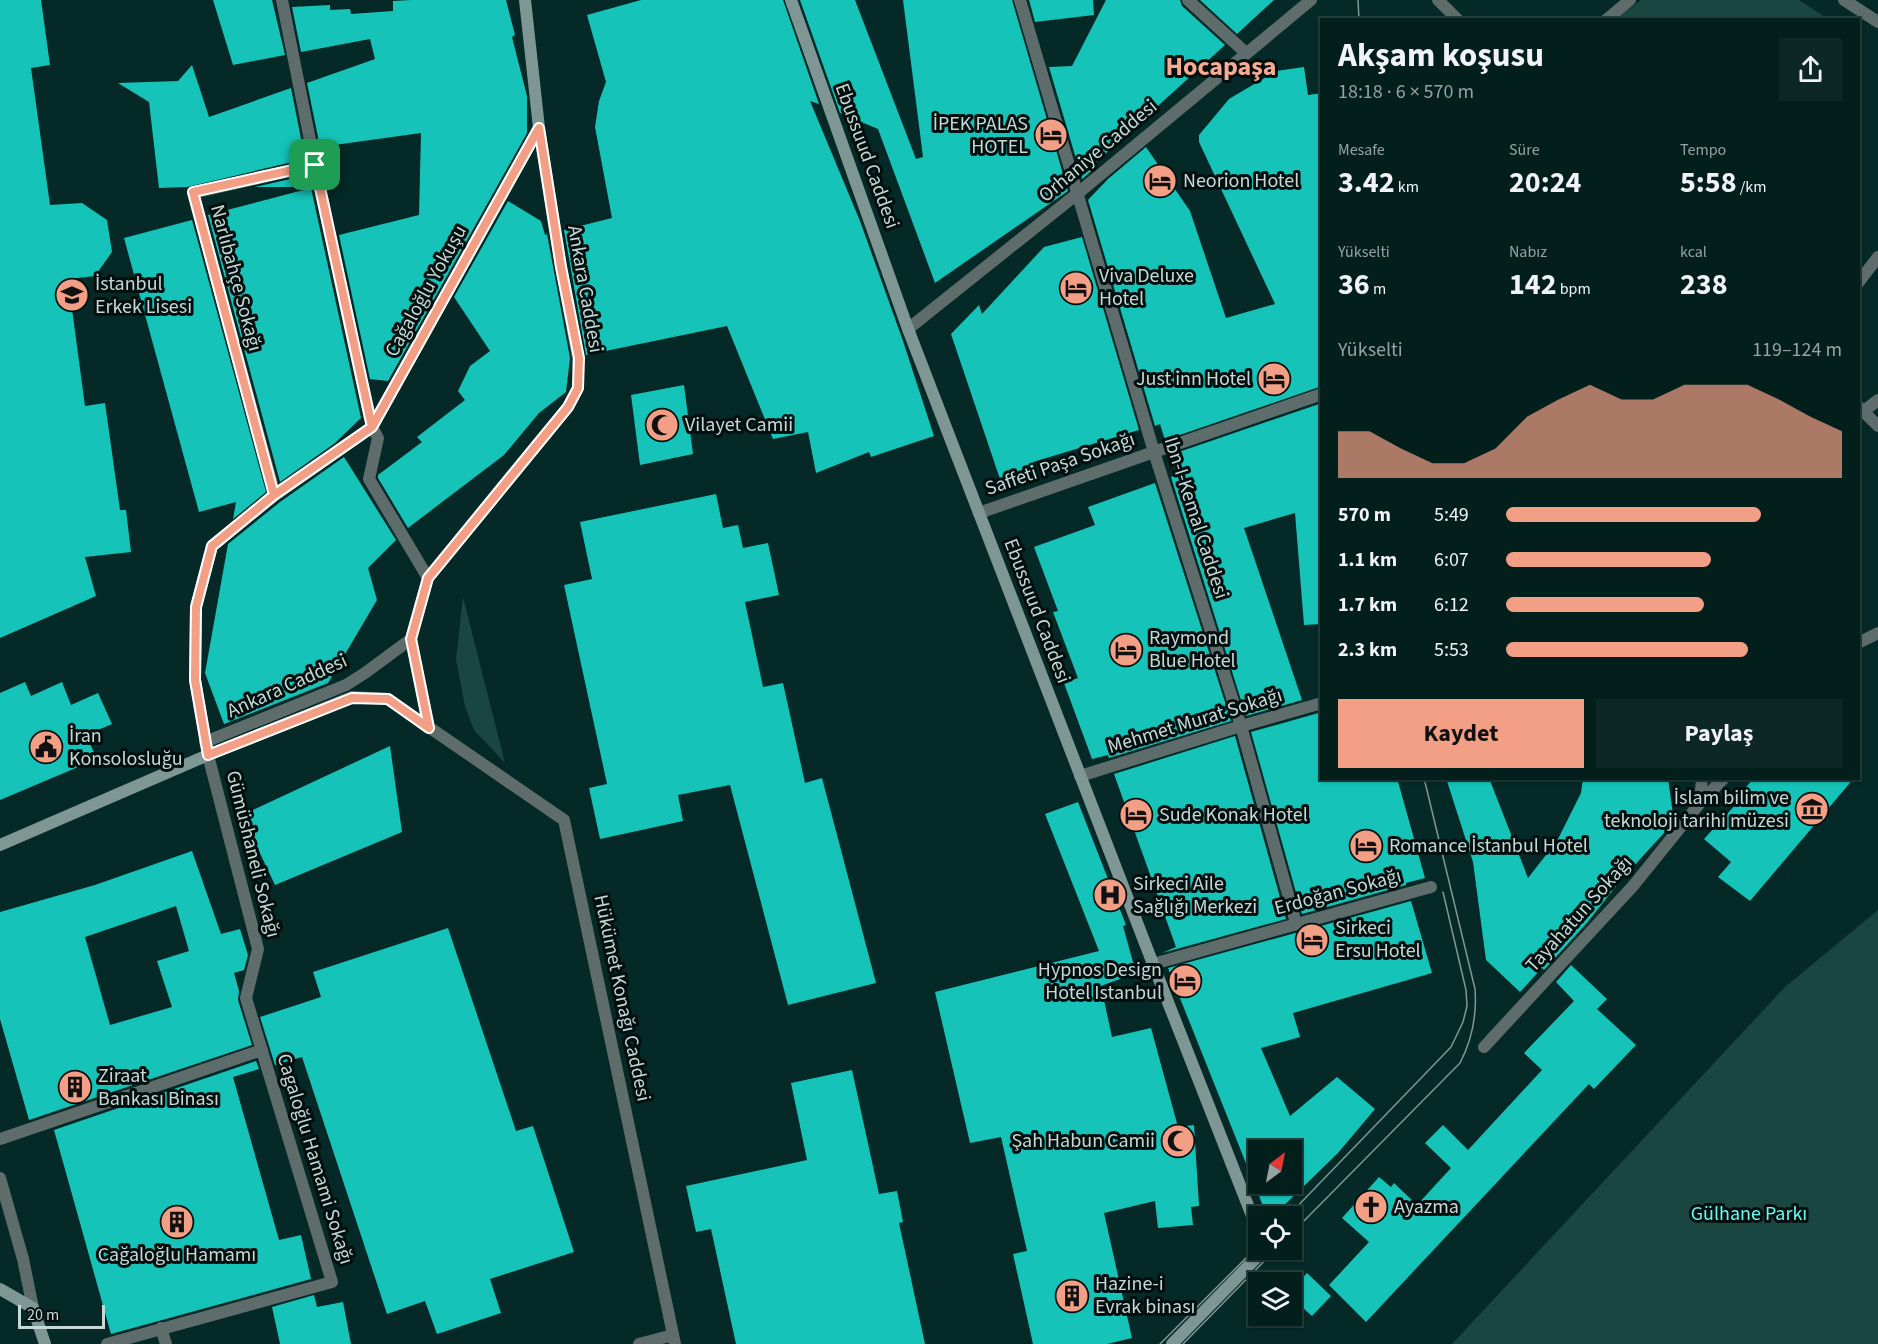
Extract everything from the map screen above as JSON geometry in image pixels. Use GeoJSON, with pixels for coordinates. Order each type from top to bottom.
{"type":"FeatureCollection","features":[{"type":"Feature","properties":{"kind":"main road","name":"Ankara Caddesi"},"geometry":{"type":"LineString","coordinates":[[525,0],[539,128]]}},
{"type":"Feature","properties":{"kind":"main road","name":"Ebussuud Caddesi"},"geometry":{"type":"LineString","coordinates":[[791,0],[908,329],[1248,1206]]}},
{"type":"Feature","properties":{"kind":"main road","name":"Cağaloğlu Yokuşu"},"geometry":{"type":"LineString","coordinates":[[206,749],[195,680],[196,607],[212,546],[274,495],[372,427],[539,128]]}},
{"type":"Feature","properties":{"kind":"main road","name":"Ankara Caddesi"},"geometry":{"type":"LineString","coordinates":[[0,845],[206,749]]}},
{"type":"Feature","properties":{"kind":"main road"},"geometry":{"type":"LineString","coordinates":[[1172,1344],[1254,1260]]}},
{"type":"Feature","properties":{"kind":"main road"},"geometry":{"type":"LineString","coordinates":[[0,1289],[33,1308],[45,1344]]}},
{"type":"Feature","properties":{"kind":"street"},"geometry":{"type":"LineString","coordinates":[[282,0],[372,427],[378,438],[369,479],[428,578]]}},
{"type":"Feature","properties":{"kind":"street","name":"Ibn-I-Kemal Caddesi"},"geometry":{"type":"LineString","coordinates":[[1020,0],[1154,452],[1241,726],[1296,923]]}},
{"type":"Feature","properties":{"kind":"street"},"geometry":{"type":"LineString","coordinates":[[1188,0],[1246,53]]}},
{"type":"Feature","properties":{"kind":"street","name":"Orhaniye Caddesi"},"geometry":{"type":"LineString","coordinates":[[908,329],[1077,194],[1311,0]]}},
{"type":"Feature","properties":{"kind":"street"},"geometry":{"type":"LineString","coordinates":[[1438,0],[1456,18]]}},
{"type":"Feature","properties":{"kind":"street"},"geometry":{"type":"LineString","coordinates":[[1608,18],[1630,0]]}},
{"type":"Feature","properties":{"kind":"street"},"geometry":{"type":"LineString","coordinates":[[1844,0],[1878,22]]}},
{"type":"Feature","properties":{"kind":"street","name":"Ankara Caddesi"},"geometry":{"type":"LineString","coordinates":[[429,728],[411,639],[428,578],[568,407],[578,388],[579,358],[561,267],[539,128]]}},
{"type":"Feature","properties":{"kind":"street","name":"Narlıbahçe Sokağı"},"geometry":{"type":"LineString","coordinates":[[274,495],[193,192],[315,165]]}},
{"type":"Feature","properties":{"kind":"street"},"geometry":{"type":"LineString","coordinates":[[1860,280],[1878,257]]}},
{"type":"Feature","properties":{"kind":"street","name":"Saffeti Paşa Sokağı"},"geometry":{"type":"LineString","coordinates":[[979,513],[1320,395]]}},
{"type":"Feature","properties":{"kind":"street"},"geometry":{"type":"LineString","coordinates":[[1878,400],[1861,409],[1878,426]]}},
{"type":"Feature","properties":{"kind":"street"},"geometry":{"type":"LineString","coordinates":[[1860,642],[1878,633]]}},
{"type":"Feature","properties":{"kind":"street","name":"Ankara Caddesi"},"geometry":{"type":"LineString","coordinates":[[206,749],[346,685],[411,639]]}},
{"type":"Feature","properties":{"kind":"street","name":"Ankara Caddesi"},"geometry":{"type":"LineString","coordinates":[[206,749],[352,698],[388,699],[429,728]]}},
{"type":"Feature","properties":{"kind":"street","name":"Mehmet Murat Sokağı"},"geometry":{"type":"LineString","coordinates":[[1080,776],[1241,726],[1320,705]]}},
{"type":"Feature","properties":{"kind":"street","name":"Hükümet Konağı Caddesi"},"geometry":{"type":"LineString","coordinates":[[429,728],[564,820],[674,1339]]}},
{"type":"Feature","properties":{"kind":"street","name":"Gümüshaneli Sokağı"},"geometry":{"type":"LineString","coordinates":[[206,749],[258,949],[246,998]]}},
{"type":"Feature","properties":{"kind":"street"},"geometry":{"type":"LineString","coordinates":[[1700,803],[1702,780]]}},
{"type":"Feature","properties":{"kind":"street","name":"Tayahatun Sokağı"},"geometry":{"type":"LineString","coordinates":[[1484,1047],[1633,886],[1700,803],[1722,780]]}},
{"type":"Feature","properties":{"kind":"street","name":"Erdoğan Sokağı"},"geometry":{"type":"LineString","coordinates":[[1153,964],[1431,887]]}},
{"type":"Feature","properties":{"kind":"street","name":"Cagaloğlu Hamami Sokağı"},"geometry":{"type":"LineString","coordinates":[[107,1344],[332,1282],[246,998]]}},
{"type":"Feature","properties":{"kind":"street"},"geometry":{"type":"LineString","coordinates":[[0,1139],[262,1050]]}},
{"type":"Feature","properties":{"kind":"street"},"geometry":{"type":"LineString","coordinates":[[0,1178],[23,1258],[33,1308]]}},
{"type":"Feature","properties":{"kind":"street"},"geometry":{"type":"LineString","coordinates":[[161,1328],[166,1344]]}},
{"type":"Feature","properties":{"kind":"street"},"geometry":{"type":"LineString","coordinates":[[639,1344],[674,1339]]}},
{"type":"Feature","properties":{"kind":"green space"},"geometry":{"type":"Polygon","coordinates":[[[1641,0],[1799,0],[1825,17],[1824,18],[1617,18],[1641,0]]]}},
{"type":"Feature","properties":{"kind":"green space"},"geometry":{"type":"Polygon","coordinates":[[[463,597],[505,763],[474,730],[465,707],[456,659],[463,597]]]}},
{"type":"Feature","properties":{"kind":"green space","name":"Gülhane Parkı"},"geometry":{"type":"Polygon","coordinates":[[[1878,910],[1878,1344],[1452,1344],[1785,987],[1878,910]]]}},
{"type":"Feature","properties":{"kind":"building"},"geometry":{"type":"Polygon","coordinates":[[[0,0],[41,0],[50,65],[31,68],[50,205],[82,203],[107,220],[112,252],[95,276],[68,279],[85,406],[105,403],[120,510],[126,510],[131,552],[85,557],[96,596],[0,638],[0,0]]]}},
{"type":"Feature","properties":{"kind":"building"},"geometry":{"type":"Polygon","coordinates":[[[213,0],[272,0],[285,55],[233,65],[213,0]]]}},
{"type":"Feature","properties":{"kind":"building"},"geometry":{"type":"Polygon","coordinates":[[[506,0],[515,35],[512,37],[527,96],[527,133],[388,381],[370,379],[339,235],[419,215],[421,133],[320,147],[307,83],[375,59],[370,39],[301,52],[292,7],[330,5],[330,10],[350,9],[351,14],[393,11],[393,1],[506,0]]]}},
{"type":"Feature","properties":{"kind":"building"},"geometry":{"type":"Polygon","coordinates":[[[641,0],[783,0],[819,104],[810,101],[860,221],[934,436],[871,457],[869,452],[816,473],[808,432],[773,439],[727,326],[586,355],[564,230],[612,218],[595,127],[599,101],[606,82],[587,15],[641,0]]]}},
{"type":"Feature","properties":{"kind":"building"},"geometry":{"type":"Polygon","coordinates":[[[800,0],[855,0],[916,159],[923,157],[903,0],[1012,0],[1068,191],[935,283],[878,129],[840,113],[800,0]]]}},
{"type":"Feature","properties":{"kind":"building"},"geometry":{"type":"Polygon","coordinates":[[[1029,0],[1093,0],[1094,15],[1035,22],[1029,0]]]}},
{"type":"Feature","properties":{"kind":"building"},"geometry":{"type":"Polygon","coordinates":[[[1106,0],[1180,0],[1182,6],[1225,45],[1093,165],[1095,168],[1082,179],[1049,67],[1072,66],[1106,0]]]}},
{"type":"Feature","properties":{"kind":"building"},"geometry":{"type":"Polygon","coordinates":[[[1200,0],[1274,0],[1237,34],[1200,0]]]}},
{"type":"Feature","properties":{"kind":"building"},"geometry":{"type":"Polygon","coordinates":[[[192,65],[209,117],[291,88],[305,159],[187,187],[159,188],[149,102],[118,83],[178,81],[192,65]]]}},
{"type":"Feature","properties":{"kind":"building"},"geometry":{"type":"Polygon","coordinates":[[[1304,67],[1308,95],[1320,93],[1320,387],[1165,440],[1160,424],[1155,426],[1088,200],[1108,179],[1146,147],[1190,211],[1226,318],[1275,304],[1199,142],[1199,135],[1229,99],[1276,71],[1304,67]]]}},
{"type":"Feature","properties":{"kind":"building"},"geometry":{"type":"Polygon","coordinates":[[[308,175],[311,187],[255,187],[308,175]]]}},
{"type":"Feature","properties":{"kind":"building"},"geometry":{"type":"Polygon","coordinates":[[[311,188],[361,418],[335,443],[280,482],[208,215],[311,188]]]}},
{"type":"Feature","properties":{"kind":"building"},"geometry":{"type":"Polygon","coordinates":[[[508,201],[541,221],[545,235],[547,234],[570,358],[566,392],[539,413],[504,455],[408,528],[378,475],[422,442],[417,437],[465,400],[458,391],[470,366],[490,351],[454,297],[508,201]]]}},
{"type":"Feature","properties":{"kind":"building"},"geometry":{"type":"Polygon","coordinates":[[[192,220],[266,492],[233,519],[236,502],[199,512],[124,238],[192,220]]]}},
{"type":"Feature","properties":{"kind":"building"},"geometry":{"type":"Polygon","coordinates":[[[1082,237],[1139,430],[1033,462],[1037,473],[1002,485],[951,334],[979,305],[982,314],[1044,247],[1082,237]]]}},
{"type":"Feature","properties":{"kind":"building","name":"Vilayet Camii"},"geometry":{"type":"Polygon","coordinates":[[[684,385],[693,454],[640,465],[631,395],[684,385]]]}},
{"type":"Feature","properties":{"kind":"building"},"geometry":{"type":"Polygon","coordinates":[[[1320,404],[1320,624],[1304,625],[1295,513],[1244,528],[1302,700],[1246,716],[1171,477],[1177,475],[1170,455],[1320,404]]]}},
{"type":"Feature","properties":{"kind":"building"},"geometry":{"type":"Polygon","coordinates":[[[344,457],[396,540],[368,568],[377,600],[328,683],[224,724],[205,673],[228,544],[280,502],[344,457]]]}},
{"type":"Feature","properties":{"kind":"building"},"geometry":{"type":"Polygon","coordinates":[[[1155,483],[1231,721],[1109,758],[1108,755],[1092,759],[1064,683],[1078,678],[1053,612],[1058,611],[1034,547],[1095,525],[1088,507],[1155,483]]]}},
{"type":"Feature","properties":{"kind":"building"},"geometry":{"type":"Polygon","coordinates":[[[716,494],[723,528],[738,525],[743,548],[768,543],[779,595],[745,602],[763,687],[783,683],[805,783],[822,778],[876,983],[788,1005],[730,785],[678,795],[683,821],[600,839],[589,788],[607,784],[564,585],[592,579],[580,522],[716,494]]]}},
{"type":"Feature","properties":{"kind":"building","name":"İran Konsolosluğu"},"geometry":{"type":"Polygon","coordinates":[[[25,682],[31,696],[62,682],[71,705],[98,693],[112,724],[86,735],[97,759],[0,800],[0,693],[25,682]]]}},
{"type":"Feature","properties":{"kind":"building"},"geometry":{"type":"Polygon","coordinates":[[[1320,713],[1320,780],[1398,780],[1425,878],[1302,914],[1251,732],[1320,713]]]}},
{"type":"Feature","properties":{"kind":"building"},"geometry":{"type":"Polygon","coordinates":[[[1235,736],[1286,919],[1162,953],[1176,947],[1114,774],[1235,736]]]}},
{"type":"Feature","properties":{"kind":"building"},"geometry":{"type":"Polygon","coordinates":[[[390,746],[402,832],[275,885],[242,815],[390,746]]]}},
{"type":"Feature","properties":{"kind":"building"},"geometry":{"type":"Polygon","coordinates":[[[1447,780],[1490,780],[1528,878],[1557,841],[1581,793],[1583,780],[1668,780],[1674,822],[1621,880],[1586,924],[1544,970],[1542,968],[1520,992],[1486,960],[1473,862],[1447,780]]]}},
{"type":"Feature","properties":{"kind":"building"},"geometry":{"type":"Polygon","coordinates":[[[1752,780],[1852,780],[1750,901],[1718,877],[1731,862],[1704,839],[1737,803],[1734,801],[1752,780]]]}},
{"type":"Feature","properties":{"kind":"building"},"geometry":{"type":"Polygon","coordinates":[[[1078,802],[1126,925],[1123,926],[1136,973],[1101,986],[1112,1037],[1151,1028],[1178,1127],[1194,1125],[1199,1206],[1191,1207],[1193,1225],[1158,1228],[1155,1201],[1104,1213],[1132,1338],[1107,1344],[1033,1344],[1013,1254],[1027,1251],[1001,1137],[970,1143],[935,992],[1099,951],[1045,814],[1078,802]]]}},
{"type":"Feature","properties":{"kind":"building"},"geometry":{"type":"Polygon","coordinates":[[[192,851],[221,934],[240,929],[248,955],[244,970],[234,973],[239,991],[238,1000],[252,1045],[29,1120],[0,1019],[0,912],[95,885],[192,851]],[[176,906],[85,937],[110,1025],[172,1007],[157,961],[189,951],[176,906]]]}},
{"type":"Feature","properties":{"kind":"building"},"geometry":{"type":"Polygon","coordinates":[[[1411,901],[1432,973],[1293,1013],[1300,1037],[1261,1048],[1290,1116],[1337,1077],[1375,1109],[1338,1153],[1302,1188],[1302,1140],[1248,1140],[1248,1168],[1168,968],[1411,901]]]}},
{"type":"Feature","properties":{"kind":"building"},"geometry":{"type":"Polygon","coordinates":[[[448,928],[516,1131],[533,1126],[574,1252],[490,1279],[501,1313],[437,1334],[425,1301],[387,1314],[302,1057],[275,1065],[260,1017],[321,997],[313,972],[448,928]]]}},
{"type":"Feature","properties":{"kind":"building"},"geometry":{"type":"Polygon","coordinates":[[[1571,965],[1607,999],[1597,1009],[1636,1045],[1594,1089],[1589,1084],[1366,1322],[1329,1285],[1369,1242],[1342,1218],[1379,1177],[1391,1187],[1394,1183],[1417,1205],[1451,1168],[1425,1143],[1443,1125],[1468,1150],[1542,1070],[1524,1053],[1574,1001],[1556,982],[1571,965]]]}},
{"type":"Feature","properties":{"kind":"building","name":"Cağaloğlu Hamamı"},"geometry":{"type":"Polygon","coordinates":[[[256,1061],[259,1069],[233,1077],[279,1240],[301,1235],[311,1279],[111,1334],[54,1130],[256,1061]]]}},
{"type":"Feature","properties":{"kind":"building"},"geometry":{"type":"Polygon","coordinates":[[[852,1070],[879,1194],[897,1191],[903,1222],[899,1223],[925,1344],[736,1344],[711,1229],[696,1232],[686,1186],[807,1160],[791,1083],[852,1070]]]}},
{"type":"Feature","properties":{"kind":"building"},"geometry":{"type":"Polygon","coordinates":[[[1258,1194],[1296,1194],[1283,1206],[1263,1206],[1258,1194]]]}},
{"type":"Feature","properties":{"kind":"building"},"geometry":{"type":"Polygon","coordinates":[[[1307,1273],[1331,1296],[1312,1316],[1302,1307],[1302,1279],[1307,1273]]]}},
{"type":"Feature","properties":{"kind":"building"},"geometry":{"type":"Polygon","coordinates":[[[314,1295],[317,1307],[343,1302],[351,1344],[280,1344],[272,1307],[314,1295]]]}},
{"type":"Feature","properties":{"kind":"tram line"},"geometry":{"type":"LineString","coordinates":[[1358,0],[1359,18]]}},
{"type":"Feature","properties":{"kind":"tram line"},"geometry":{"type":"LineString","coordinates":[[1302,1223],[1460,1063],[1471,1037],[1475,989],[1424,780]]}},
{"type":"Feature","properties":{"kind":"tram line"},"geometry":{"type":"LineString","coordinates":[[1298,1206],[1451,1047],[1463,1022],[1467,1006],[1466,990],[1443,892]]}},
{"type":"Feature","properties":{"kind":"tram line"},"geometry":{"type":"LineString","coordinates":[[1160,1344],[1248,1256]]}},
{"type":"Feature","properties":{"kind":"tram line"},"geometry":{"type":"LineString","coordinates":[[1183,1344],[1265,1260]]}},
{"type":"Feature","properties":{"kind":"place","name":"İPEK PALAS HOTEL"},"geometry":{"type":"Point","coordinates":[1051,135]}},
{"type":"Feature","properties":{"kind":"place","name":"Neorion Hotel"},"geometry":{"type":"Point","coordinates":[1160,181]}},
{"type":"Feature","properties":{"kind":"place","name":"Viva Deluxe Hotel"},"geometry":{"type":"Point","coordinates":[1076,288]}},
{"type":"Feature","properties":{"kind":"place","name":"İstanbul Erkek Lisesi"},"geometry":{"type":"Point","coordinates":[72,295]}},
{"type":"Feature","properties":{"kind":"place","name":"Just inn Hotel"},"geometry":{"type":"Point","coordinates":[1274,379]}},
{"type":"Feature","properties":{"kind":"place","name":"Vilayet Camii"},"geometry":{"type":"Point","coordinates":[662,425]}},
{"type":"Feature","properties":{"kind":"place","name":"Raymond Blue Hotel"},"geometry":{"type":"Point","coordinates":[1126,650]}},
{"type":"Feature","properties":{"kind":"place","name":"İran Konsolosluğu"},"geometry":{"type":"Point","coordinates":[46,747]}},
{"type":"Feature","properties":{"kind":"place","name":"İslam bilim ve teknoloji tarihi müzesi"},"geometry":{"type":"Point","coordinates":[1812,809]}},
{"type":"Feature","properties":{"kind":"place","name":"Sude Konak Hotel"},"geometry":{"type":"Point","coordinates":[1136,815]}},
{"type":"Feature","properties":{"kind":"place","name":"Romance İstanbul Hotel"},"geometry":{"type":"Point","coordinates":[1366,846]}},
{"type":"Feature","properties":{"kind":"place","name":"Sirkeci Aile Sağlığı Merkezi"},"geometry":{"type":"Point","coordinates":[1110,895]}},
{"type":"Feature","properties":{"kind":"place","name":"Sirkeci Ersu Hotel"},"geometry":{"type":"Point","coordinates":[1312,940]}},
{"type":"Feature","properties":{"kind":"place","name":"Hypnos Design Hotel Istanbul"},"geometry":{"type":"Point","coordinates":[1185,981]}},
{"type":"Feature","properties":{"kind":"place","name":"Ziraat Bankası Binası"},"geometry":{"type":"Point","coordinates":[75,1087]}},
{"type":"Feature","properties":{"kind":"place","name":"Şah Habun Camii"},"geometry":{"type":"Point","coordinates":[1178,1141]}},
{"type":"Feature","properties":{"kind":"place","name":"Ayazma"},"geometry":{"type":"Point","coordinates":[1371,1207]}},
{"type":"Feature","properties":{"kind":"place","name":"Cağaloğlu Hamamı"},"geometry":{"type":"Point","coordinates":[177,1222]}},
{"type":"Feature","properties":{"kind":"place","name":"Hazine-i Evrak binası"},"geometry":{"type":"Point","coordinates":[1072,1296]}},
{"type":"Feature","properties":{"kind":"district","name":"Hocapaşa"},"geometry":{"type":"Point","coordinates":[1221,66]}},
{"type":"Feature","properties":{"kind":"route"},"geometry":{"type":"LineString","coordinates":[[315,165],[193,192],[274,495],[323,461],[372,427],[539,128],[561,267],[579,358],[578,388],[568,407],[428,578],[411,639],[429,728],[388,699],[352,698],[329,705],[208,755],[195,680],[196,607],[212,546],[274,495],[372,427],[315,165]]}}]}
